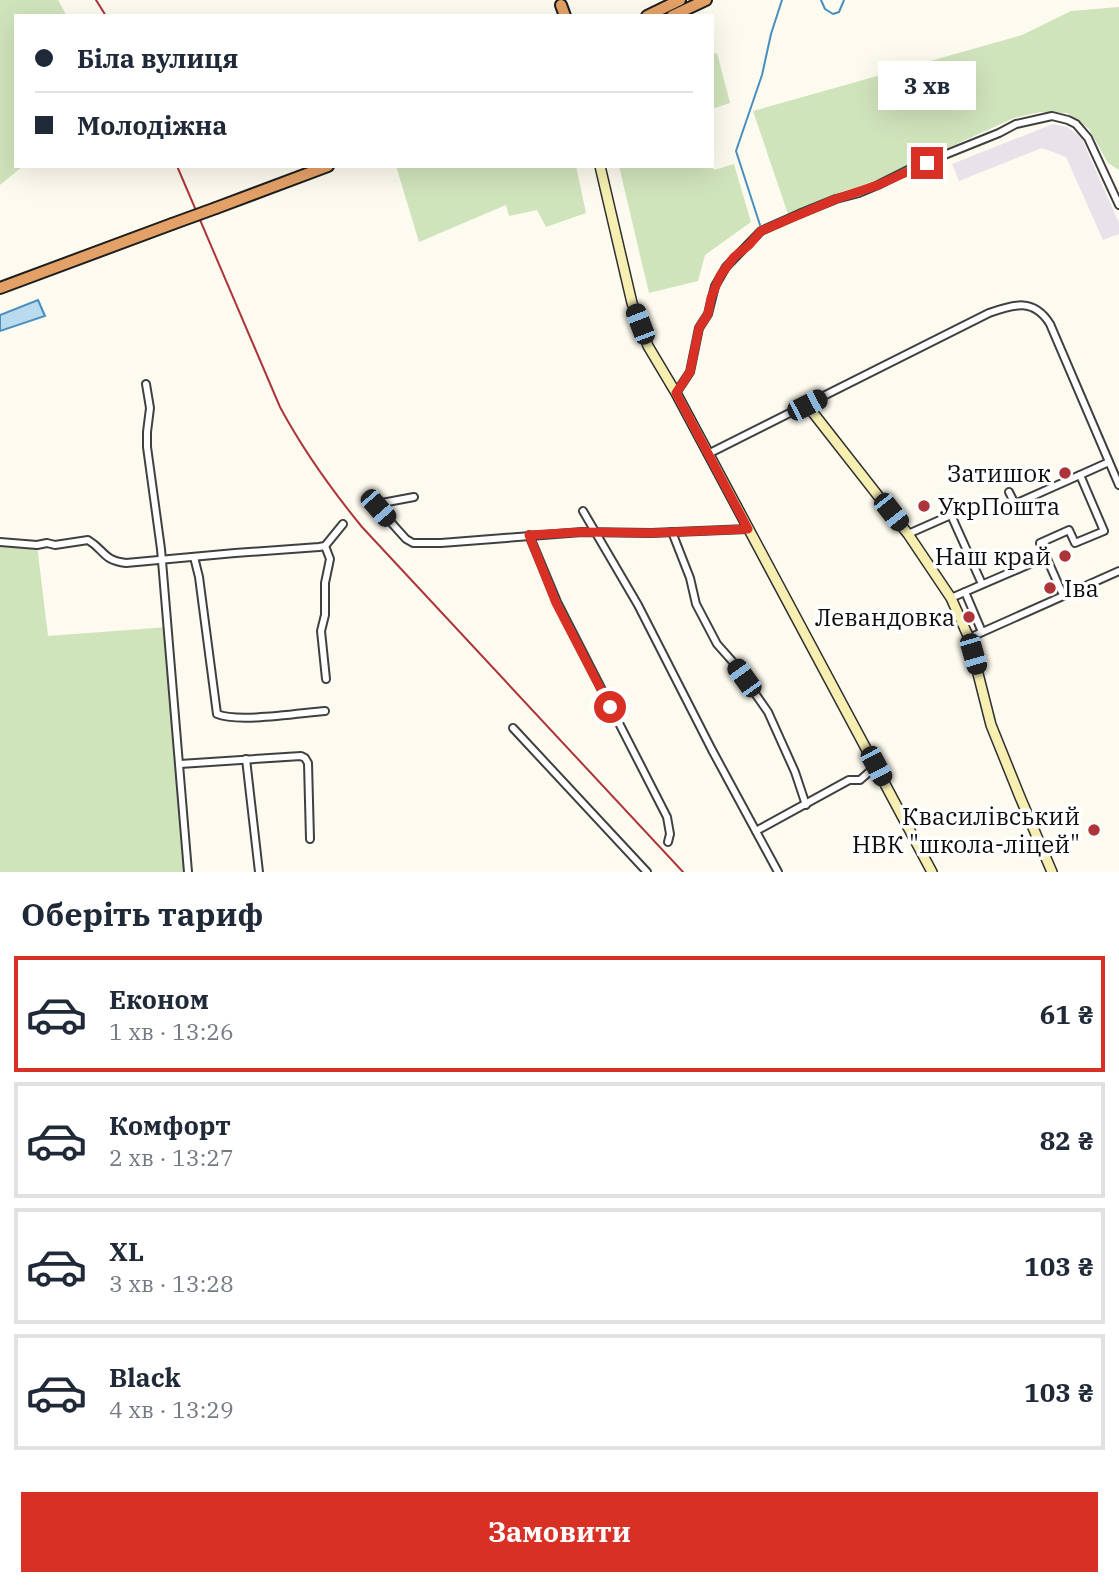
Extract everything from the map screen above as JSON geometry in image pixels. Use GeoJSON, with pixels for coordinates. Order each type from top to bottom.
{"type":"FeatureCollection","features":[{"type":"Feature","properties":{"kind":"highway"},"geometry":{"type":"LineString","coordinates":[[658,10],[671,0]]}},
{"type":"Feature","properties":{"kind":"highway"},"geometry":{"type":"LineString","coordinates":[[651,14],[680,0]]}},
{"type":"Feature","properties":{"kind":"highway"},"geometry":{"type":"LineString","coordinates":[[676,14],[706,0]]}},
{"type":"Feature","properties":{"kind":"highway"},"geometry":{"type":"LineString","coordinates":[[0,288],[323,168]]}},
{"type":"Feature","properties":{"kind":"main road"},"geometry":{"type":"LineString","coordinates":[[600,168],[632,303],[648,346],[676,393],[932,872]]}},
{"type":"Feature","properties":{"kind":"main road"},"geometry":{"type":"LineString","coordinates":[[807,405],[908,534],[951,598],[969,638],[991,725],[1052,872]]}},
{"type":"Feature","properties":{"kind":"street"},"geometry":{"type":"LineString","coordinates":[[676,393],[690,372],[699,328],[708,314],[715,286],[726,267],[761,231],[799,214],[878,185],[1016,124],[1052,116],[1076,124],[1088,138],[1119,205]]}},
{"type":"Feature","properties":{"kind":"street"},"geometry":{"type":"LineString","coordinates":[[710,459],[807,405],[989,313],[1020,304],[1035,308],[1044,314],[1050,324],[1119,485]]}},
{"type":"Feature","properties":{"kind":"street"},"geometry":{"type":"LineString","coordinates":[[146,384],[150,408],[147,447],[162,560],[188,872]]}},
{"type":"Feature","properties":{"kind":"street"},"geometry":{"type":"LineString","coordinates":[[1009,492],[1015,504],[1109,462]]}},
{"type":"Feature","properties":{"kind":"street"},"geometry":{"type":"LineString","coordinates":[[1063,596],[1040,543],[1069,530],[1075,543],[1104,531],[1080,475]]}},
{"type":"Feature","properties":{"kind":"street"},"geometry":{"type":"LineString","coordinates":[[414,497],[382,503],[378,508],[406,539],[413,543],[596,532],[748,529]]}},
{"type":"Feature","properties":{"kind":"street"},"geometry":{"type":"LineString","coordinates":[[583,511],[638,606],[778,872]]}},
{"type":"Feature","properties":{"kind":"street"},"geometry":{"type":"LineString","coordinates":[[908,534],[951,515],[982,584]]}},
{"type":"Feature","properties":{"kind":"street"},"geometry":{"type":"LineString","coordinates":[[0,542],[37,545],[47,542],[55,545],[88,540],[109,560],[126,562],[325,546],[343,524]]}},
{"type":"Feature","properties":{"kind":"street"},"geometry":{"type":"LineString","coordinates":[[672,532],[688,571],[700,613],[717,644],[768,712],[795,772],[806,805]]}},
{"type":"Feature","properties":{"kind":"street"},"geometry":{"type":"LineString","coordinates":[[529,535],[556,603],[667,817],[670,834],[668,842]]}},
{"type":"Feature","properties":{"kind":"street"},"geometry":{"type":"LineString","coordinates":[[325,546],[330,559],[321,631],[326,679]]}},
{"type":"Feature","properties":{"kind":"street"},"geometry":{"type":"LineString","coordinates":[[194,557],[201,587],[217,714],[226,718],[247,718],[325,711]]}},
{"type":"Feature","properties":{"kind":"street"},"geometry":{"type":"LineString","coordinates":[[951,598],[1046,557]]}},
{"type":"Feature","properties":{"kind":"street"},"geometry":{"type":"LineString","coordinates":[[969,638],[1119,571]]}},
{"type":"Feature","properties":{"kind":"street"},"geometry":{"type":"LineString","coordinates":[[965,592],[982,632]]}},
{"type":"Feature","properties":{"kind":"street"},"geometry":{"type":"LineString","coordinates":[[513,727],[647,872]]}},
{"type":"Feature","properties":{"kind":"street"},"geometry":{"type":"LineString","coordinates":[[180,764],[301,756],[305,758],[310,839]]}},
{"type":"Feature","properties":{"kind":"street"},"geometry":{"type":"LineString","coordinates":[[246,759],[259,872]]}},
{"type":"Feature","properties":{"kind":"street"},"geometry":{"type":"LineString","coordinates":[[756,831],[849,780],[860,780],[876,766]]}},
{"type":"Feature","properties":{"kind":"shaded area"},"geometry":{"type":"Polygon","coordinates":[[[1053,124],[1067,127],[1081,137],[1119,223],[1119,234],[1103,240],[1066,157],[1042,148],[959,181],[952,164],[1053,124]]]}},
{"type":"Feature","properties":{"kind":"green space"},"geometry":{"type":"Polygon","coordinates":[[[0,0],[58,0],[66,14],[14,14],[14,168],[21,168],[0,185],[0,0]]]}},
{"type":"Feature","properties":{"kind":"green space"},"geometry":{"type":"Polygon","coordinates":[[[1119,7],[1119,170],[1108,163],[1089,129],[1067,113],[1040,112],[1014,118],[877,180],[788,214],[753,111],[1022,35],[1071,11],[1119,7]]]}},
{"type":"Feature","properties":{"kind":"green space"},"geometry":{"type":"Polygon","coordinates":[[[717,53],[730,103],[714,108],[714,54],[717,53]]]}},
{"type":"Feature","properties":{"kind":"green space"},"geometry":{"type":"Polygon","coordinates":[[[734,164],[751,222],[705,255],[698,281],[649,293],[619,168],[714,170],[734,164]]]}},
{"type":"Feature","properties":{"kind":"green space"},"geometry":{"type":"Polygon","coordinates":[[[397,168],[576,168],[586,213],[546,227],[537,210],[509,216],[506,205],[419,242],[397,168]]]}},
{"type":"Feature","properties":{"kind":"green space"},"geometry":{"type":"Polygon","coordinates":[[[0,542],[37,545],[48,636],[168,627],[188,872],[0,872],[0,542]]]}},
{"type":"Feature","properties":{"kind":"water"},"geometry":{"type":"Polygon","coordinates":[[[38,300],[45,316],[0,331],[0,315],[38,300]]]}},
{"type":"Feature","properties":{"kind":"waterway"},"geometry":{"type":"LineString","coordinates":[[760,225],[736,151],[762,75],[782,0]]}},
{"type":"Feature","properties":{"kind":"waterway"},"geometry":{"type":"LineString","coordinates":[[821,0],[825,9],[833,14],[839,12],[844,0]]}},
{"type":"Feature","properties":{"kind":"railway"},"geometry":{"type":"LineString","coordinates":[[96,0],[105,14]]}},
{"type":"Feature","properties":{"kind":"railway"},"geometry":{"type":"LineString","coordinates":[[178,168],[280,407],[328,484],[362,527],[683,872]]}},
{"type":"Feature","properties":{"kind":"place","name":"Затишок"},"geometry":{"type":"Point","coordinates":[1065,473]}},
{"type":"Feature","properties":{"kind":"place","name":"УкрПошта"},"geometry":{"type":"Point","coordinates":[924,506]}},
{"type":"Feature","properties":{"kind":"place","name":"Наш край"},"geometry":{"type":"Point","coordinates":[1065,556]}},
{"type":"Feature","properties":{"kind":"place","name":"Іва"},"geometry":{"type":"Point","coordinates":[1050,588]}},
{"type":"Feature","properties":{"kind":"place","name":"Левандовка"},"geometry":{"type":"Point","coordinates":[969,617]}},
{"type":"Feature","properties":{"kind":"place","name":"Квасилівський НВК \"школа-ліцей\""},"geometry":{"type":"Point","coordinates":[1094,830]}},
{"type":"Feature","properties":{"kind":"route"},"geometry":{"type":"LineString","coordinates":[[610,707],[556,603],[529,535],[748,529],[676,393],[690,372],[699,328],[706,319],[720,276],[734,257],[761,231],[927,163]]}}]}
